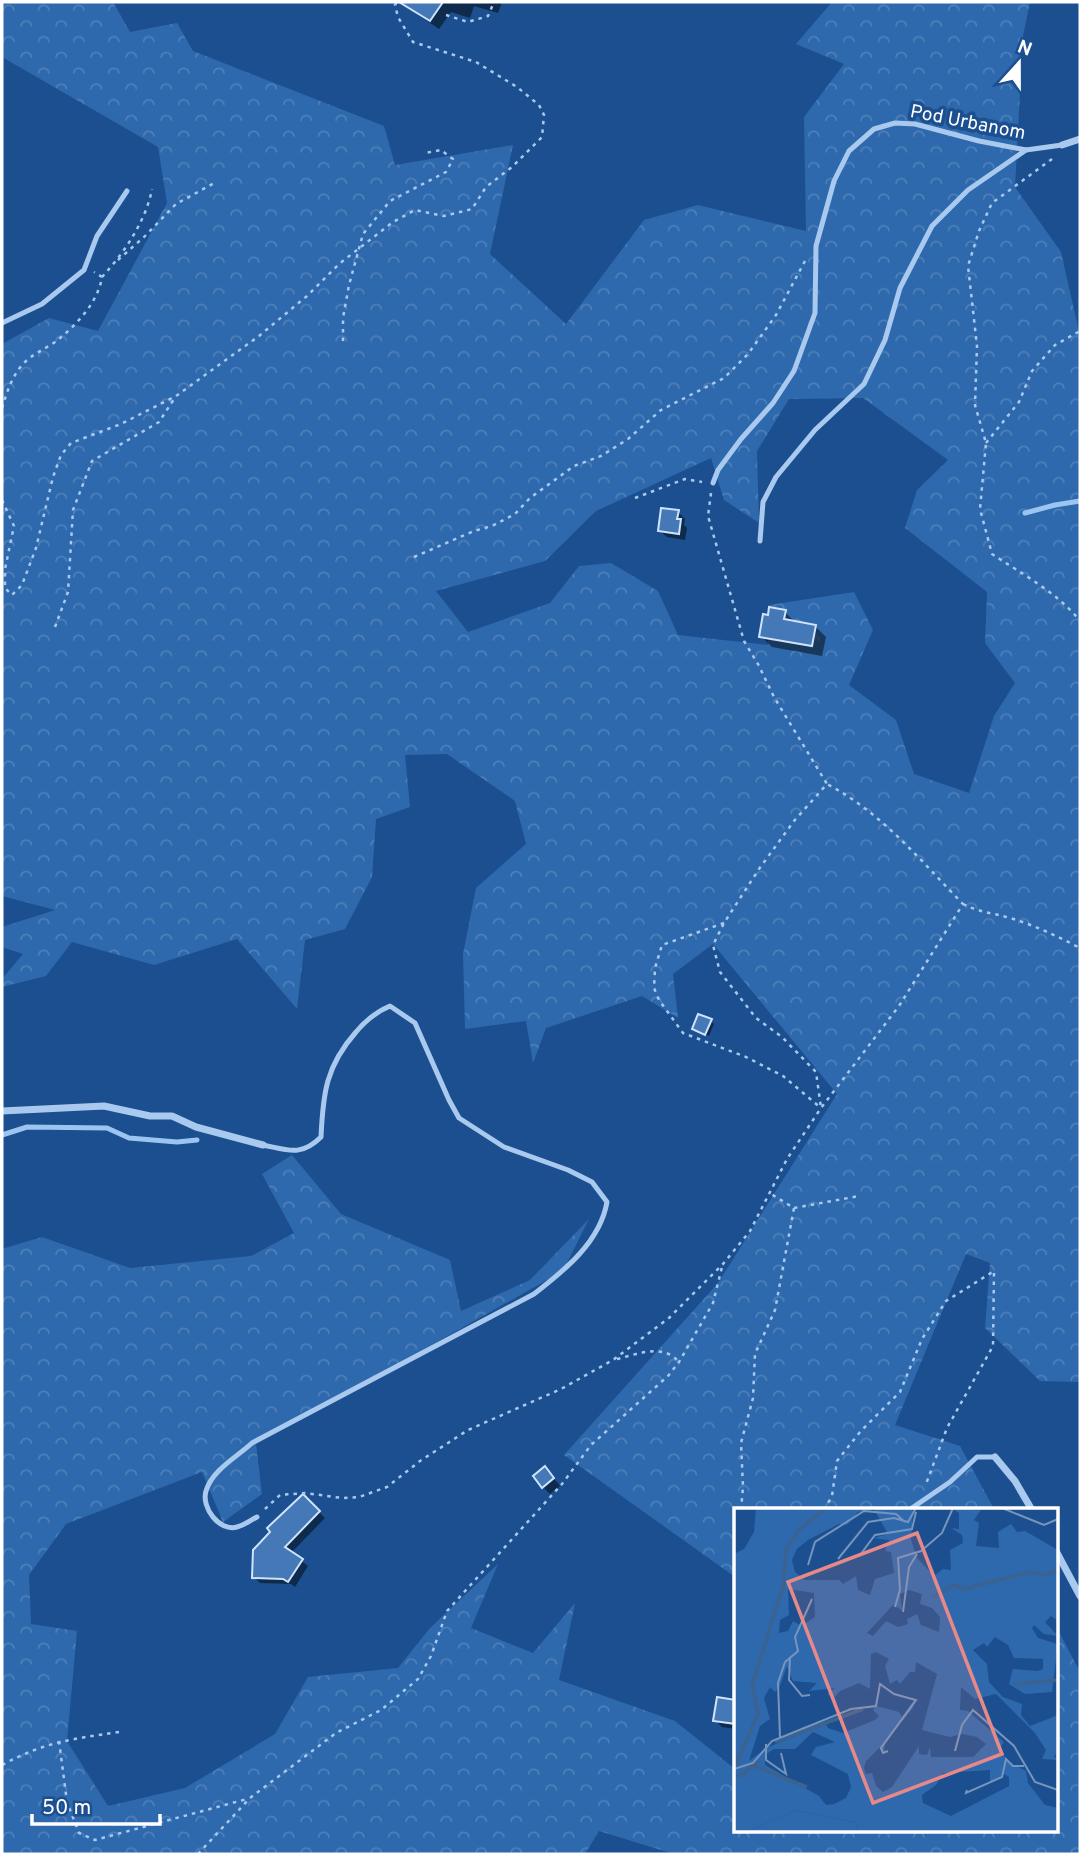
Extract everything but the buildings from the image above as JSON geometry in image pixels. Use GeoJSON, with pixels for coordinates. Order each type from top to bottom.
{"type":"FeatureCollection","features":[{"type":"Feature","properties":{"kind":"street","name":"Pod Urbanom"},"geometry":{"type":"LineString","coordinates":[[1062,145],[1080,139]]}},
{"type":"Feature","properties":{"kind":"street"},"geometry":{"type":"LineString","coordinates":[[2,1111],[104,1105],[150,1116],[172,1116],[196,1127],[262,1145]]}},
{"type":"Feature","properties":{"kind":"street"},"geometry":{"type":"LineString","coordinates":[[995,1457],[1015,1481],[1031,1508]]}},
{"type":"Feature","properties":{"kind":"street"},"geometry":{"type":"LineString","coordinates":[[1058,1555],[1080,1596]]}},
{"type":"Feature","properties":{"kind":"lane","name":"Pod Urbanom"},"geometry":{"type":"LineString","coordinates":[[713,483],[718,470],[773,403],[794,371],[815,313],[816,246],[834,181],[849,151],[874,129],[895,123],[915,124],[1026,150],[1062,145]]}},
{"type":"Feature","properties":{"kind":"lane"},"geometry":{"type":"LineString","coordinates":[[760,541],[763,502],[776,477],[815,430],[864,384],[885,340],[900,288],[932,226],[968,190],[1026,150]]}},
{"type":"Feature","properties":{"kind":"lane"},"geometry":{"type":"LineString","coordinates":[[2,323],[43,304],[83,270],[97,236],[127,191]]}},
{"type":"Feature","properties":{"kind":"lane"},"geometry":{"type":"LineString","coordinates":[[257,1517],[235,1528],[225,1526],[213,1518],[206,1507],[205,1492],[215,1474],[253,1443],[534,1294],[564,1271],[590,1242],[604,1219],[607,1202],[592,1182],[568,1170],[504,1147],[459,1118],[415,1023],[390,1006],[377,1011],[340,1049],[330,1070],[323,1101],[321,1137],[310,1149],[295,1151],[262,1145]]}},
{"type":"Feature","properties":{"kind":"lane"},"geometry":{"type":"LineString","coordinates":[[912,1508],[950,1482],[977,1457],[995,1457]]}},
{"type":"Feature","properties":{"kind":"path"},"geometry":{"type":"LineString","coordinates":[[2,500],[14,526],[5,569],[5,588],[12,596],[22,585],[39,537],[53,477],[61,455],[71,443],[121,424],[176,396],[259,336],[307,296],[339,264],[393,222],[415,210],[444,216],[472,209],[486,187],[512,167],[542,137],[544,115],[540,105],[517,87],[476,62],[413,42],[398,17],[395,5],[397,2]]}},
{"type":"Feature","properties":{"kind":"path"},"geometry":{"type":"LineString","coordinates":[[446,15],[468,22],[488,16],[494,2]]}},
{"type":"Feature","properties":{"kind":"path"},"geometry":{"type":"LineString","coordinates":[[1062,145],[1046,165],[992,203],[979,230],[968,266],[977,346],[975,405],[986,443],[980,509],[992,554],[1072,611],[1080,621]]}},
{"type":"Feature","properties":{"kind":"path"},"geometry":{"type":"LineString","coordinates":[[344,341],[343,318],[363,234],[390,201],[446,172],[453,159],[441,150],[425,153]]}},
{"type":"Feature","properties":{"kind":"path"},"geometry":{"type":"LineString","coordinates":[[2,408],[13,378],[24,362],[59,338],[93,304],[100,291],[102,277],[118,260],[176,205],[216,182]]}},
{"type":"Feature","properties":{"kind":"path"},"geometry":{"type":"LineString","coordinates":[[118,260],[149,206],[152,189]]}},
{"type":"Feature","properties":{"kind":"path"},"geometry":{"type":"LineString","coordinates":[[414,557],[515,514],[530,498],[574,466],[601,456],[628,439],[661,411],[724,378],[748,354],[776,315],[816,246]]}},
{"type":"Feature","properties":{"kind":"path"},"geometry":{"type":"LineString","coordinates":[[83,270],[95,272],[102,277]]}},
{"type":"Feature","properties":{"kind":"path"},"geometry":{"type":"LineString","coordinates":[[986,443],[1019,402],[1032,371],[1055,345],[1080,331]]}},
{"type":"Feature","properties":{"kind":"path"},"geometry":{"type":"LineString","coordinates":[[55,627],[68,593],[73,510],[92,461],[159,422],[176,396]]}},
{"type":"Feature","properties":{"kind":"path"},"geometry":{"type":"LineString","coordinates":[[635,498],[685,480],[713,483],[708,516],[744,641],[774,697],[827,784],[852,797],[897,835],[962,904],[976,911],[1010,918],[1049,932],[1080,948]]}},
{"type":"Feature","properties":{"kind":"path"},"geometry":{"type":"LineString","coordinates":[[821,1108],[816,1072],[782,1037],[755,1018],[720,972],[713,945],[759,869],[794,821],[827,784]]}},
{"type":"Feature","properties":{"kind":"path"},"geometry":{"type":"LineString","coordinates":[[257,1517],[281,1495],[305,1493],[342,1498],[359,1497],[387,1487],[420,1461],[468,1430],[561,1389],[613,1360],[669,1318],[723,1264],[750,1231],[787,1159],[821,1108],[899,1006],[962,904]]}},
{"type":"Feature","properties":{"kind":"path"},"geometry":{"type":"LineString","coordinates":[[724,923],[662,944],[655,968],[654,988],[659,1000],[683,1033],[746,1057],[783,1076],[821,1108]]}},
{"type":"Feature","properties":{"kind":"path"},"geometry":{"type":"LineString","coordinates":[[771,1194],[794,1208],[859,1196]]}},
{"type":"Feature","properties":{"kind":"path"},"geometry":{"type":"LineString","coordinates":[[741,1508],[741,1443],[753,1398],[754,1354],[775,1310],[794,1208]]}},
{"type":"Feature","properties":{"kind":"path"},"geometry":{"type":"LineString","coordinates":[[198,1854],[250,1798],[336,1732],[381,1710],[418,1679],[431,1656],[447,1611],[562,1484],[591,1445],[659,1384],[679,1362],[713,1303],[723,1264]]}},
{"type":"Feature","properties":{"kind":"path"},"geometry":{"type":"LineString","coordinates":[[825,1508],[832,1496],[837,1461],[860,1432],[900,1392],[922,1339],[946,1301],[993,1271],[993,1346],[939,1446],[926,1479],[926,1499]]}},
{"type":"Feature","properties":{"kind":"path"},"geometry":{"type":"LineString","coordinates":[[613,1360],[659,1350],[673,1354],[679,1362]]}},
{"type":"Feature","properties":{"kind":"path"},"geometry":{"type":"LineString","coordinates":[[2,1765],[30,1749],[59,1741],[119,1732]]}},
{"type":"Feature","properties":{"kind":"path"},"geometry":{"type":"LineString","coordinates":[[59,1741],[67,1802],[79,1833],[95,1840],[250,1798]]}},
{"type":"Feature","properties":{"kind":"green space"},"geometry":{"type":"Polygon","coordinates":[[[2,2],[113,2],[130,32],[177,23],[193,51],[384,126],[395,165],[513,145],[490,254],[566,324],[644,220],[698,205],[806,231],[804,117],[844,64],[796,44],[832,2],[1030,2],[1023,36],[1015,187],[1061,252],[1080,336],[1080,1382],[1040,1381],[985,1328],[990,1263],[966,1254],[895,1425],[960,1446],[993,1508],[734,1508],[734,1576],[564,1455],[718,1283],[837,1094],[713,944],[673,974],[678,1018],[642,996],[546,1028],[533,1063],[526,1021],[465,1029],[463,954],[476,888],[526,844],[515,801],[447,754],[405,755],[410,807],[376,819],[372,877],[345,929],[305,940],[297,1009],[237,939],[154,965],[72,942],[46,976],[2,987],[2,979],[23,954],[2,947],[2,927],[55,910],[2,896],[2,344],[49,318],[98,331],[167,203],[158,147],[2,57],[2,2]],[[863,398],[789,399],[757,451],[759,523],[724,500],[711,458],[596,511],[545,561],[436,591],[468,632],[550,603],[579,566],[611,563],[658,591],[678,635],[768,645],[769,605],[854,592],[873,630],[849,685],[896,720],[914,774],[969,793],[994,716],[1015,683],[985,643],[987,592],[905,528],[917,490],[948,460],[863,398]]]}},
{"type":"Feature","properties":{"kind":"green space"},"geometry":{"type":"Polygon","coordinates":[[[292,1155],[341,1214],[450,1260],[461,1311],[530,1280],[589,1219],[563,1271],[256,1444],[262,1494],[223,1522],[202,1472],[66,1524],[29,1575],[31,1624],[77,1631],[67,1741],[108,1806],[185,1788],[275,1734],[308,1677],[398,1668],[430,1628],[498,1564],[471,1628],[533,1653],[575,1603],[559,1680],[675,1721],[734,1768],[734,1832],[1058,1832],[1058,1630],[1080,1672],[1080,1854],[674,1854],[599,1831],[585,1854],[2,1854],[2,1249],[42,1237],[130,1268],[251,1256],[294,1233],[262,1174],[292,1155]]]}},
{"type":"Feature","properties":{"kind":"waterway"},"geometry":{"type":"LineString","coordinates":[[1025,513],[1080,501]]}},
{"type":"Feature","properties":{"kind":"waterway"},"geometry":{"type":"LineString","coordinates":[[2,1135],[27,1127],[107,1128],[129,1138],[177,1142],[197,1140]]}}]}
